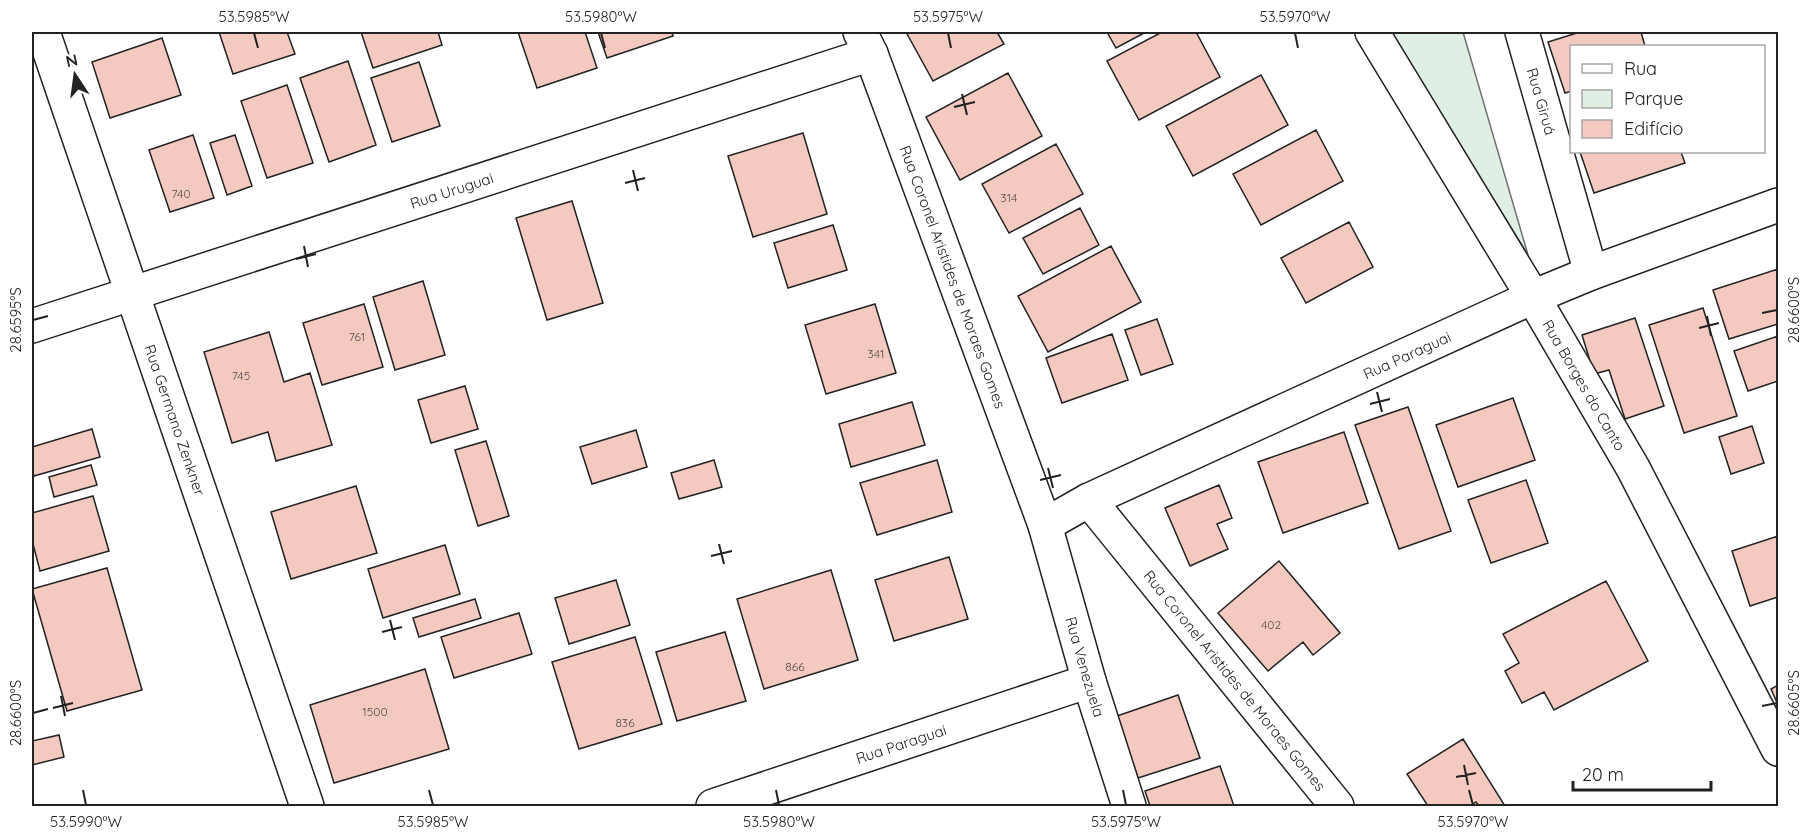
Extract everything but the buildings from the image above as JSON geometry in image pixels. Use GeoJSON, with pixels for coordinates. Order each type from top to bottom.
{"type":"FeatureCollection","features":[{"type":"Feature","properties":{"kind":"street","name":"Rua Germano Zenkner"},"geometry":{"type":"LineString","coordinates":[[43,32],[307,807]]}},
{"type":"Feature","properties":{"kind":"street","name":"Rua Borges do Canto"},"geometry":{"type":"LineString","coordinates":[[1372,32],[1533,297],[1633,468],[1779,748]]}},
{"type":"Feature","properties":{"kind":"street","name":"Rua Giruá"},"geometry":{"type":"LineString","coordinates":[[1522,32],[1592,273]]}},
{"type":"Feature","properties":{"kind":"street","name":"Rua Uruguai"},"geometry":{"type":"LineString","coordinates":[[32,326],[866,43]]}},
{"type":"Feature","properties":{"kind":"street","name":"Rua Coronel Aristides de Moraes Gomes"},"geometry":{"type":"LineString","coordinates":[[866,43],[1045,525]]}},
{"type":"Feature","properties":{"kind":"street","name":"Rua Paraguai"},"geometry":{"type":"LineString","coordinates":[[1045,525],[1089,500],[1533,297],[1592,273],[1779,205]]}},
{"type":"Feature","properties":{"kind":"street","name":"Rua Coronel Aristides de Moraes Gomes"},"geometry":{"type":"LineString","coordinates":[[1089,500],[1338,807]]}},
{"type":"Feature","properties":{"kind":"street","name":"Rua Venezuela"},"geometry":{"type":"LineString","coordinates":[[1045,525],[1089,681],[1130,807]]}},
{"type":"Feature","properties":{"kind":"street","name":"Rua Paraguai"},"geometry":{"type":"LineString","coordinates":[[713,807],[1089,681]]}},
{"type":"Feature","properties":{"kind":"green space"},"geometry":{"type":"Polygon","coordinates":[[[1389,32],[1463,32],[1528,255],[1389,32]]]}}]}
